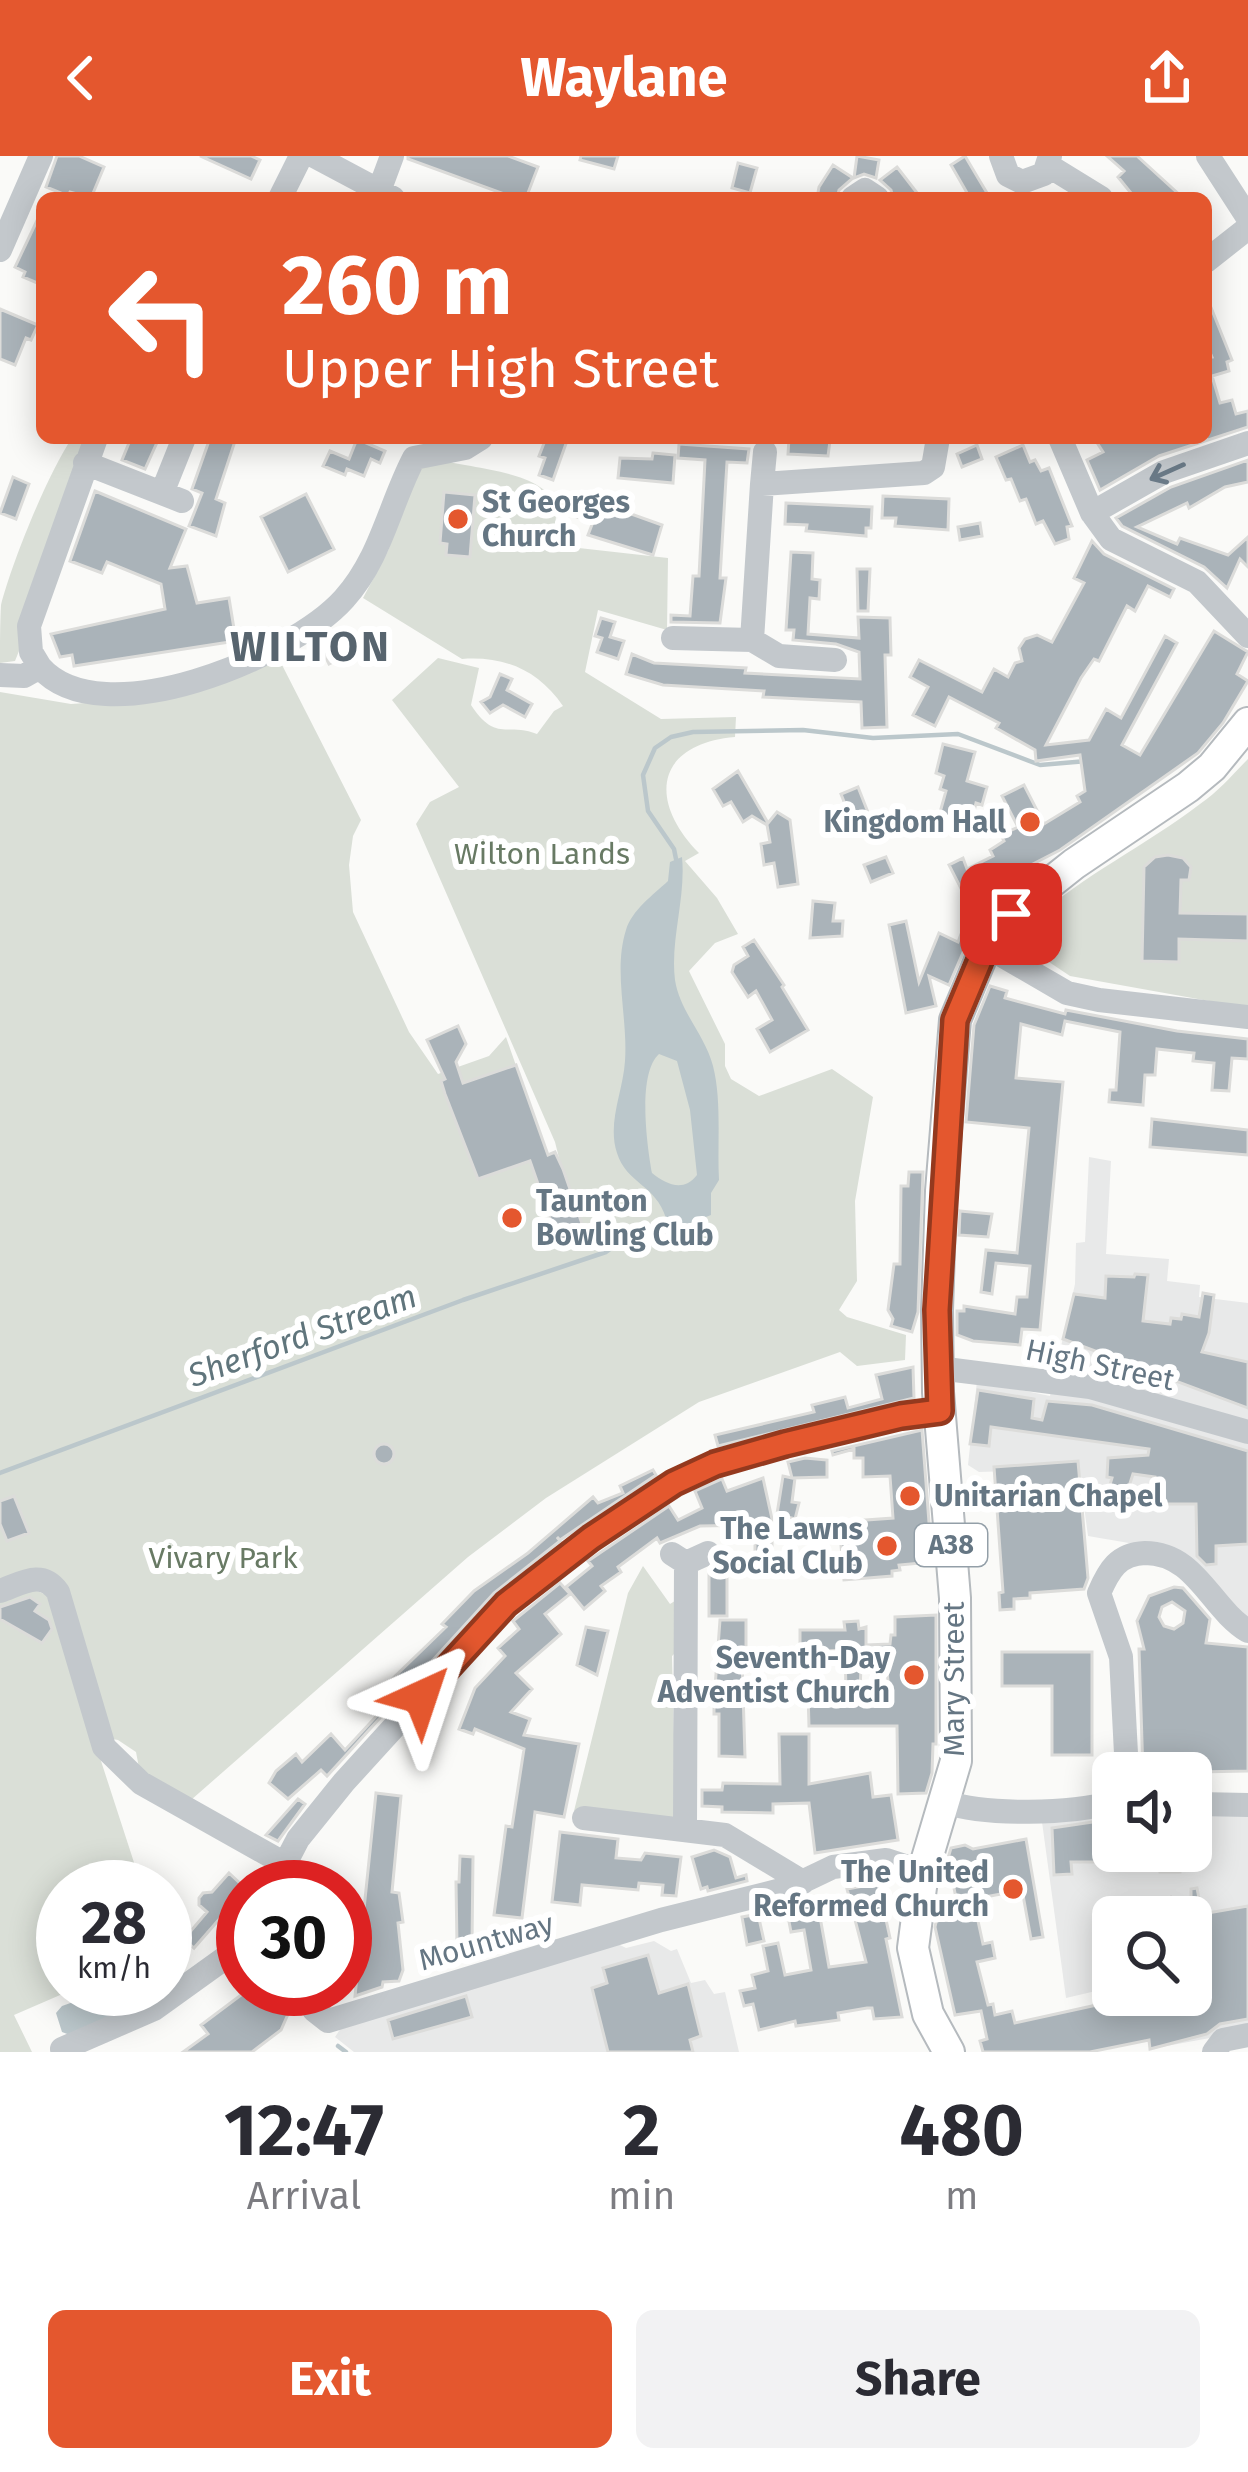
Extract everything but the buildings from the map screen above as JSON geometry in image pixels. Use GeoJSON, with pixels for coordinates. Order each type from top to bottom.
{"type":"FeatureCollection","features":[{"type":"Feature","properties":{"kind":"main road","name":"A38"},"geometry":{"type":"LineString","coordinates":[[940,1411],[941,1191],[953,1037],[967,985],[986,946],[1011,914],[1188,787],[1248,723]]}},
{"type":"Feature","properties":{"kind":"main road","name":"Mary Street"},"geometry":{"type":"LineString","coordinates":[[940,1411],[958,1679],[956,1761],[945,1802]]}},
{"type":"Feature","properties":{"kind":"main road","name":"A38"},"geometry":{"type":"LineString","coordinates":[[945,1802],[923,1873],[913,1948],[928,2014],[949,2052]]}},
{"type":"Feature","properties":{"kind":"street"},"geometry":{"type":"LineString","coordinates":[[0,250],[41,156]]}},
{"type":"Feature","properties":{"kind":"street"},"geometry":{"type":"LineString","coordinates":[[283,192],[302,156]]}},
{"type":"Feature","properties":{"kind":"street"},"geometry":{"type":"LineString","coordinates":[[314,156],[382,192]]}},
{"type":"Feature","properties":{"kind":"street"},"geometry":{"type":"LineString","coordinates":[[386,192],[392,156]]}},
{"type":"Feature","properties":{"kind":"street"},"geometry":{"type":"LineString","coordinates":[[1001,156],[1008,176],[1022,182],[1039,179],[1049,161],[1093,192]]}},
{"type":"Feature","properties":{"kind":"street"},"geometry":{"type":"LineString","coordinates":[[1208,156],[1248,218]]}},
{"type":"Feature","properties":{"kind":"street"},"geometry":{"type":"LineString","coordinates":[[1212,256],[1248,228]]}},
{"type":"Feature","properties":{"kind":"street"},"geometry":{"type":"LineString","coordinates":[[1092,513],[1165,472],[1248,443]]}},
{"type":"Feature","properties":{"kind":"street"},"geometry":{"type":"LineString","coordinates":[[93,444],[29,626],[31,652],[40,668],[62,687],[109,693],[164,689],[257,659],[339,604],[366,572],[414,458],[471,444]]}},
{"type":"Feature","properties":{"kind":"street"},"geometry":{"type":"LineString","coordinates":[[85,463],[172,497],[183,444]]}},
{"type":"Feature","properties":{"kind":"street"},"geometry":{"type":"LineString","coordinates":[[762,484],[924,473],[933,467],[937,444]]}},
{"type":"Feature","properties":{"kind":"street"},"geometry":{"type":"LineString","coordinates":[[1063,444],[1092,513],[1111,539],[1197,581],[1248,636]]}},
{"type":"Feature","properties":{"kind":"street"},"geometry":{"type":"LineString","coordinates":[[752,640],[765,452]]}},
{"type":"Feature","properties":{"kind":"street"},"geometry":{"type":"LineString","coordinates":[[673,638],[752,640],[778,656],[835,660]]}},
{"type":"Feature","properties":{"kind":"street"},"geometry":{"type":"LineString","coordinates":[[0,675],[24,676],[40,668]]}},
{"type":"Feature","properties":{"kind":"street"},"geometry":{"type":"LineString","coordinates":[[986,946],[1067,993],[1248,1017]]}},
{"type":"Feature","properties":{"kind":"street","name":"High Street"},"geometry":{"type":"LineString","coordinates":[[938,1368],[1090,1387],[1248,1432]]}},
{"type":"Feature","properties":{"kind":"street"},"geometry":{"type":"LineString","coordinates":[[290,1860],[298,1839],[344,1782],[506,1604],[591,1538],[674,1483],[715,1464],[901,1416],[940,1411]]}},
{"type":"Feature","properties":{"kind":"street"},"geometry":{"type":"LineString","coordinates":[[1126,1752],[1121,1657],[1099,1593],[1114,1564],[1138,1554],[1170,1557],[1195,1574],[1229,1619],[1248,1630]]}},
{"type":"Feature","properties":{"kind":"street"},"geometry":{"type":"LineString","coordinates":[[685,1829],[688,1556]]}},
{"type":"Feature","properties":{"kind":"street"},"geometry":{"type":"LineString","coordinates":[[0,1592],[41,1578],[50,1581],[58,1592],[104,1747],[141,1783],[261,1860]]}},
{"type":"Feature","properties":{"kind":"street"},"geometry":{"type":"LineString","coordinates":[[945,1802],[961,1808],[1037,1810],[1092,1804]]}},
{"type":"Feature","properties":{"kind":"street"},"geometry":{"type":"LineString","coordinates":[[1212,1804],[1248,1805]]}},
{"type":"Feature","properties":{"kind":"street"},"geometry":{"type":"LineString","coordinates":[[584,1818],[725,1835],[802,1882]]}},
{"type":"Feature","properties":{"kind":"street","name":"Mountway"},"geometry":{"type":"LineString","coordinates":[[372,2008],[802,1882],[833,1867],[886,1860],[923,1873]]}},
{"type":"Feature","properties":{"kind":"street"},"geometry":{"type":"LineString","coordinates":[[62,2049],[124,2016]]}},
{"type":"Feature","properties":{"kind":"street"},"geometry":{"type":"LineString","coordinates":[[1214,2052],[1223,2040],[1248,2036]]}},
{"type":"Feature","properties":{"kind":"shaded area"},"geometry":{"type":"Polygon","coordinates":[[[682,857],[675,980],[716,1079],[719,1180],[711,1193],[711,1215],[623,1249],[618,1235],[666,1218],[655,1198],[621,1163],[614,1130],[625,1061],[622,946],[633,916],[668,881],[670,862],[682,857]],[[659,1054],[652,1064],[645,1110],[652,1173],[680,1185],[697,1175],[690,1110],[677,1061],[659,1054]]]}},
{"type":"Feature","properties":{"kind":"shaded area"},"geometry":{"type":"Polygon","coordinates":[[[1089,1157],[1111,1161],[1106,1254],[1169,1259],[1167,1281],[1200,1285],[1199,1297],[1248,1303],[1248,1626],[1164,1549],[1088,1536],[1079,1469],[979,1472],[968,1465],[977,1381],[1050,1396],[1075,1284],[1076,1243],[1085,1242],[1089,1157]]]}},
{"type":"Feature","properties":{"kind":"shaded area"},"geometry":{"type":"Polygon","coordinates":[[[1212,1812],[1248,1813],[1248,2031],[1150,2049],[1145,2016],[1212,2016],[1212,1896],[1092,1896],[1092,1992],[1066,1998],[1042,1822],[1092,1816],[1092,1872],[1212,1872],[1212,1812]]]}},
{"type":"Feature","properties":{"kind":"shaded area"},"geometry":{"type":"Polygon","coordinates":[[[654,1941],[671,1951],[677,1949],[691,1983],[705,1980],[714,1994],[725,1992],[739,2052],[354,2052],[335,2037],[341,2028],[616,1943],[626,1948],[654,1941]]]}},
{"type":"Feature","properties":{"kind":"shaded area"},"geometry":{"type":"Polygon","coordinates":[[[57,2016],[118,2016],[70,2035],[62,2032],[57,2016]]]}},
{"type":"Feature","properties":{"kind":"green space"},"geometry":{"type":"Polygon","coordinates":[[[68,444],[87,444],[19,651],[15,661],[0,663],[6,587],[68,444]]]}},
{"type":"Feature","properties":{"kind":"green space"},"geometry":{"type":"Polygon","coordinates":[[[440,460],[522,478],[549,494],[556,520],[552,545],[668,558],[667,630],[598,610],[585,672],[661,719],[736,717],[735,737],[689,751],[675,763],[668,778],[672,814],[699,853],[685,861],[717,898],[738,934],[715,943],[689,971],[725,1044],[725,1066],[731,1079],[759,1096],[832,1069],[873,1097],[855,1201],[857,1281],[839,1310],[847,1317],[906,1335],[905,1360],[857,1366],[840,1352],[699,1402],[546,1498],[468,1557],[191,1800],[140,1773],[136,1752],[107,1738],[61,1581],[0,1584],[0,692],[71,704],[172,697],[280,661],[361,820],[353,836],[349,865],[353,912],[409,1032],[438,1074],[489,1056],[506,1037],[547,1154],[555,1152],[562,1170],[555,1142],[416,824],[430,802],[459,787],[392,700],[438,658],[479,668],[471,705],[495,728],[537,734],[563,706],[543,683],[519,668],[492,660],[462,659],[363,598],[388,551],[416,469],[440,460]]]}},
{"type":"Feature","properties":{"kind":"green space"},"geometry":{"type":"Polygon","coordinates":[[[1248,759],[1248,1008],[1070,976],[1034,952],[1031,922],[1207,799],[1248,759]]]}},
{"type":"Feature","properties":{"kind":"green space"},"geometry":{"type":"Polygon","coordinates":[[[643,1566],[670,1604],[678,1599],[678,1650],[672,1656],[676,1814],[668,1821],[574,1811],[628,1593],[643,1566]]]}},
{"type":"Feature","properties":{"kind":"green space"},"geometry":{"type":"Polygon","coordinates":[[[32,1589],[47,1595],[133,1860],[36,1860],[36,2005],[14,2015],[32,2052],[0,2052],[0,1601],[32,1589]]]}},
{"type":"Feature","properties":{"kind":"waterway"},"geometry":{"type":"LineString","coordinates":[[676,859],[648,811],[643,775],[655,748],[671,737],[693,732],[803,730],[873,738],[958,734],[1040,765],[1087,761]]}},
{"type":"Feature","properties":{"kind":"waterway","name":"Sherford Stream"},"geometry":{"type":"LineString","coordinates":[[0,1473],[463,1300],[606,1252],[620,1242]]}},
{"type":"Feature","properties":{"kind":"waterway"},"geometry":{"type":"LineString","coordinates":[[338,2046],[346,2052]]}},
{"type":"Feature","properties":{"kind":"place","name":"St Georges Church"},"geometry":{"type":"Point","coordinates":[458,519]}},
{"type":"Feature","properties":{"kind":"place","name":"Kingdom Hall"},"geometry":{"type":"Point","coordinates":[1030,822]}},
{"type":"Feature","properties":{"kind":"place","name":"Taunton Bowling Club"},"geometry":{"type":"Point","coordinates":[512,1218]}},
{"type":"Feature","properties":{"kind":"place","name":"Unitarian Chapel"},"geometry":{"type":"Point","coordinates":[910,1496]}},
{"type":"Feature","properties":{"kind":"place","name":"The Lawns Social Club"},"geometry":{"type":"Point","coordinates":[887,1546]}},
{"type":"Feature","properties":{"kind":"place","name":"Seventh-Day Adventist Church"},"geometry":{"type":"Point","coordinates":[914,1675]}},
{"type":"Feature","properties":{"kind":"place","name":"The United Reformed Church"},"geometry":{"type":"Point","coordinates":[1013,1889]}},
{"type":"Feature","properties":{"kind":"district","name":"WILTON"},"geometry":{"type":"Point","coordinates":[311,646]}},
{"type":"Feature","properties":{"kind":"route"},"geometry":{"type":"LineString","coordinates":[[421,1697],[506,1604],[591,1538],[674,1483],[715,1464],[785,1444],[940,1411],[941,1191],[955,1020],[986,946],[1011,914]]}},
{"type":"Feature","properties":{"kind":"park label","name":"Wilton Lands"},"geometry":{"type":"Point","coordinates":[542,854]}},
{"type":"Feature","properties":{"kind":"park label","name":"Vivary Park"},"geometry":{"type":"Point","coordinates":[223,1558]}}]}
